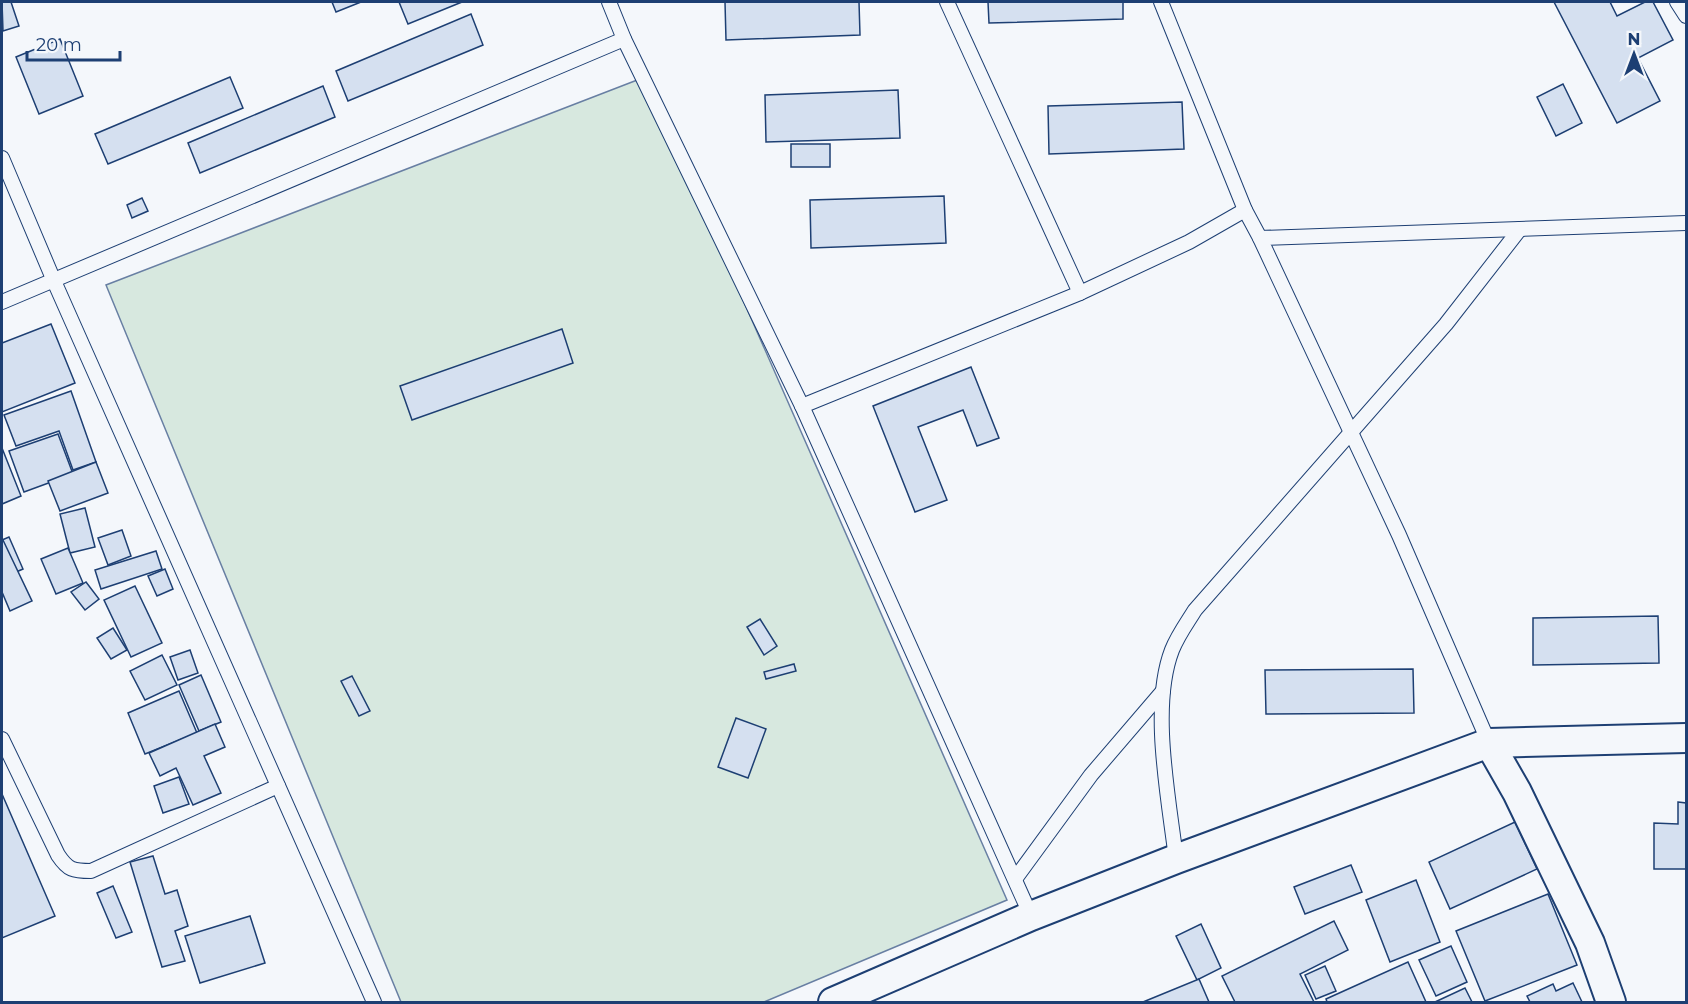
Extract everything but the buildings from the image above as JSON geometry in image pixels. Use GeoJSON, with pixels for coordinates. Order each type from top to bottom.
{"type":"FeatureCollection","features":[{"type":"Feature","properties":{"kind":"street"},"geometry":{"type":"LineString","coordinates":[[833,1002],[1031,916],[1176,859],[1489,743],[1686,738]]}},
{"type":"Feature","properties":{"kind":"street"},"geometry":{"type":"LineString","coordinates":[[1489,743],[1517,792],[1590,943],[1611,1002]]}},
{"type":"Feature","properties":{"kind":"lane"},"geometry":{"type":"LineString","coordinates":[[609,2],[624,39],[802,406],[1031,916]]}},
{"type":"Feature","properties":{"kind":"lane"},"geometry":{"type":"LineString","coordinates":[[947,2],[1080,293]]}},
{"type":"Feature","properties":{"kind":"lane"},"geometry":{"type":"LineString","coordinates":[[1161,2],[1245,210],[1399,535],[1489,743]]}},
{"type":"Feature","properties":{"kind":"lane"},"geometry":{"type":"LineString","coordinates":[[1677,2],[1686,16]]}},
{"type":"Feature","properties":{"kind":"lane"},"geometry":{"type":"LineString","coordinates":[[2,302],[624,39]]}},
{"type":"Feature","properties":{"kind":"lane"},"geometry":{"type":"LineString","coordinates":[[2,158],[54,281],[374,1002]]}},
{"type":"Feature","properties":{"kind":"lane"},"geometry":{"type":"LineString","coordinates":[[802,406],[1080,293],[1188,242],[1245,210]]}},
{"type":"Feature","properties":{"kind":"lane"},"geometry":{"type":"LineString","coordinates":[[1260,238],[1686,223]]}},
{"type":"Feature","properties":{"kind":"lane"},"geometry":{"type":"LineString","coordinates":[[1176,859],[1164,759],[1163,691],[1172,651],[1181,631],[1195,610],[1446,324],[1520,229]]}},
{"type":"Feature","properties":{"kind":"lane"},"geometry":{"type":"LineString","coordinates":[[1015,879],[1091,775],[1163,691]]}},
{"type":"Feature","properties":{"kind":"lane"},"geometry":{"type":"LineString","coordinates":[[2,739],[58,855],[64,865],[75,871],[91,871],[278,786]]}},
{"type":"Feature","properties":{"kind":"shaded area"},"geometry":{"type":"Polygon","coordinates":[[[645,77],[1007,900],[764,1002],[401,1002],[106,285],[645,77]]]}}]}
